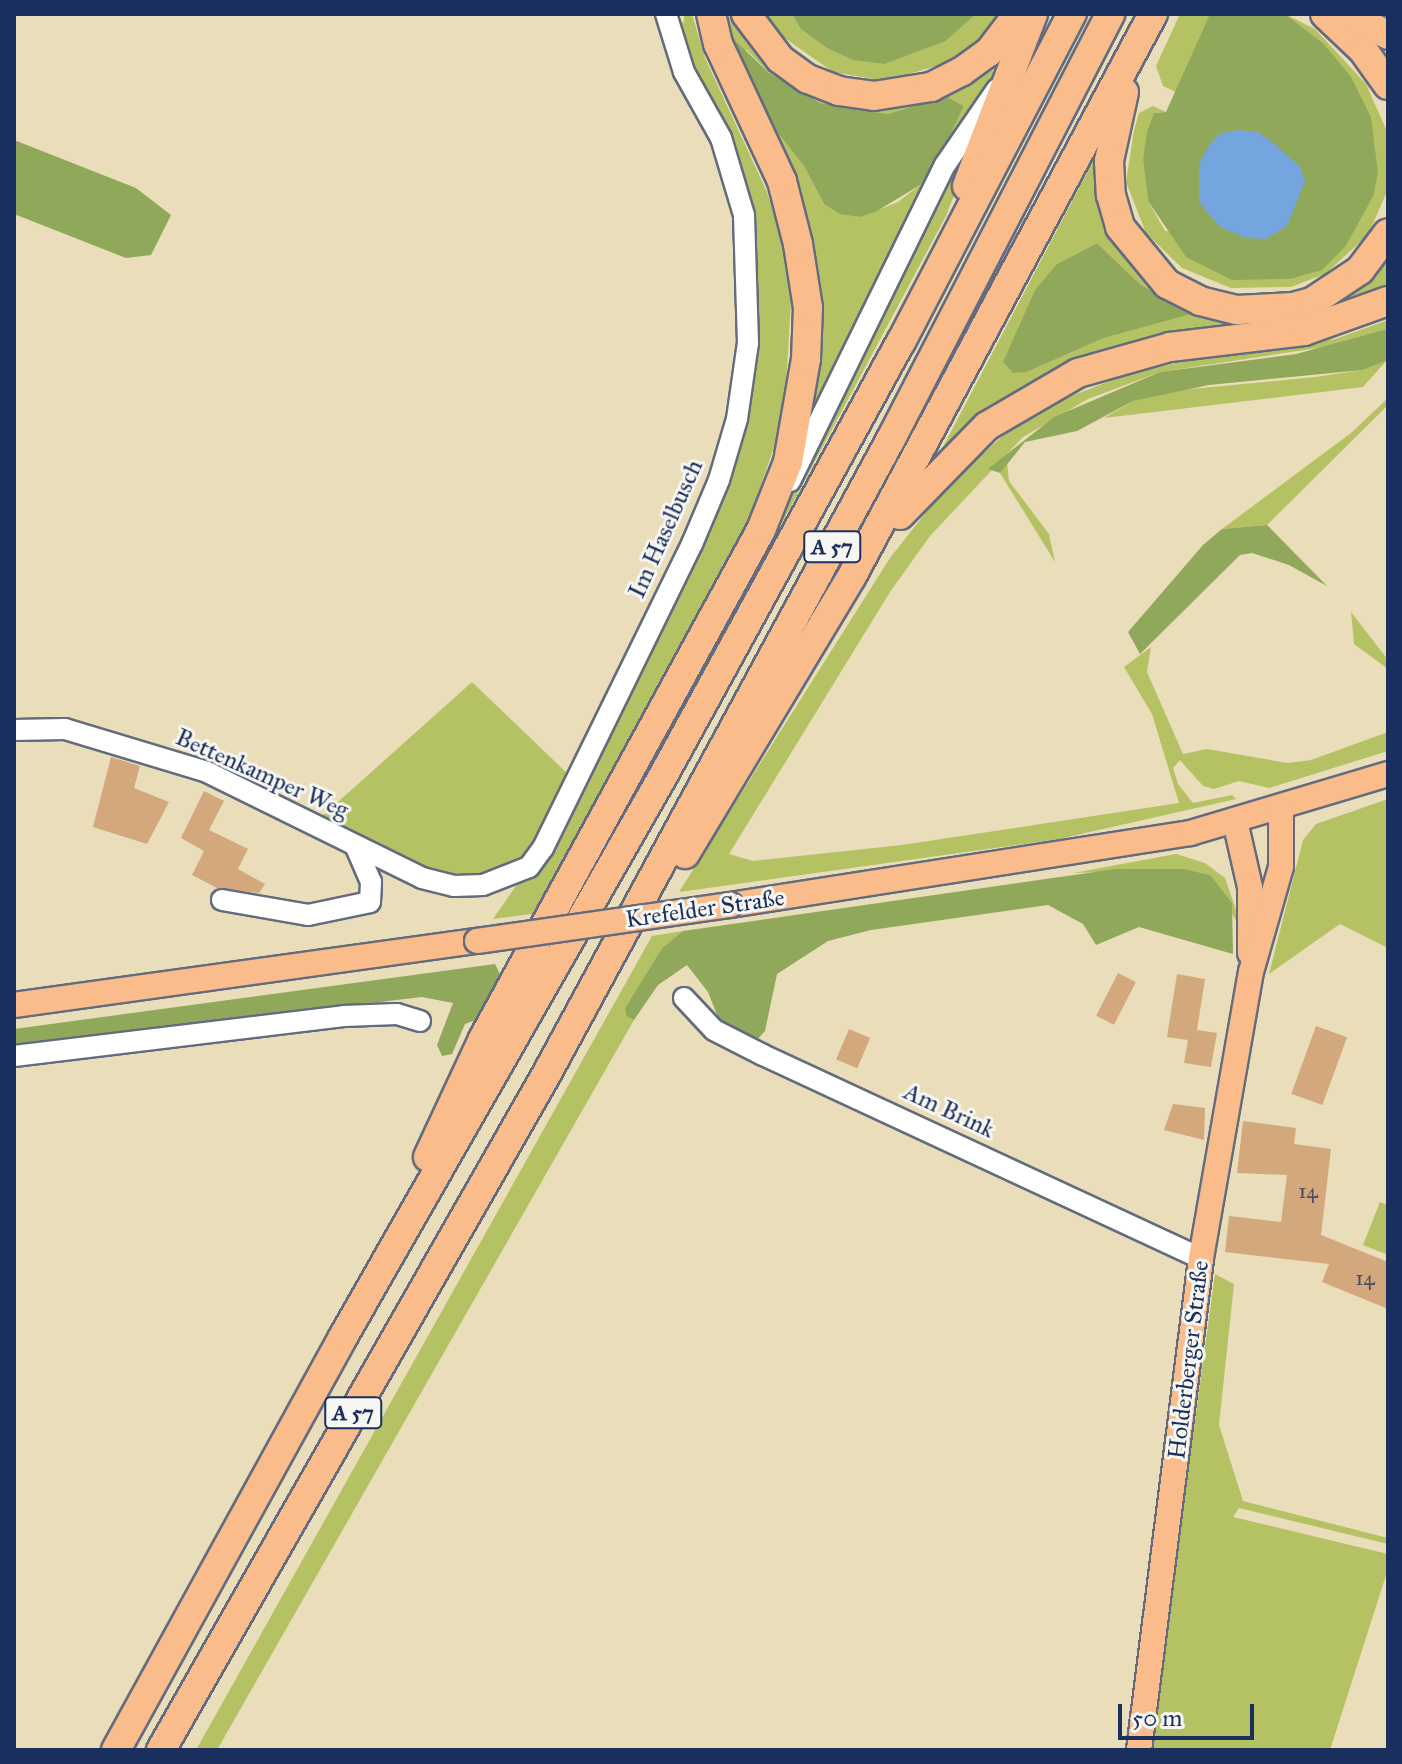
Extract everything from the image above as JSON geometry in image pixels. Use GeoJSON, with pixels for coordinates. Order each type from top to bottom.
{"type":"FeatureCollection","features":[{"type":"Feature","properties":{"kind":"highway"},"geometry":{"type":"LineString","coordinates":[[343,1337],[361,1283],[483,1039],[761,530],[788,462],[799,412],[808,308],[782,181],[718,44],[711,14]]}},
{"type":"Feature","properties":{"kind":"highway"},"geometry":{"type":"LineString","coordinates":[[746,14],[780,59],[808,79],[839,91],[874,96],[931,87],[961,72],[989,52],[1018,14]]}},
{"type":"Feature","properties":{"kind":"highway"},"geometry":{"type":"LineString","coordinates":[[901,342],[975,169],[1033,14]]}},
{"type":"Feature","properties":{"kind":"highway","name":"A 57"},"geometry":{"type":"LineString","coordinates":[[116,1750],[343,1337],[560,961],[901,342],[1072,14]]}},
{"type":"Feature","properties":{"kind":"highway","name":"A 57"},"geometry":{"type":"LineString","coordinates":[[161,1750],[546,1075],[907,409],[1110,14]]}},
{"type":"Feature","properties":{"kind":"highway"},"geometry":{"type":"LineString","coordinates":[[546,1075],[774,710],[916,461],[1134,55],[1153,14]]}},
{"type":"Feature","properties":{"kind":"highway"},"geometry":{"type":"LineString","coordinates":[[1325,14],[1363,50],[1388,85]]}},
{"type":"Feature","properties":{"kind":"highway"},"geometry":{"type":"LineString","coordinates":[[1345,14],[1388,35]]}},
{"type":"Feature","properties":{"kind":"highway"},"geometry":{"type":"LineString","coordinates":[[1134,55],[1115,120],[1111,195],[1120,227],[1167,284],[1200,301],[1237,310],[1293,307],[1312,302],[1360,270],[1388,233]]}},
{"type":"Feature","properties":{"kind":"highway"},"geometry":{"type":"LineString","coordinates":[[774,710],[831,631],[909,503],[987,426],[1038,393],[1128,355],[1304,331],[1388,301]]}},
{"type":"Feature","properties":{"kind":"main road","name":"Krefelder Straße"},"geometry":{"type":"LineString","coordinates":[[14,1005],[1004,865],[1235,821],[1388,774]]}},
{"type":"Feature","properties":{"kind":"main road","name":"Holderberger Straße"},"geometry":{"type":"LineString","coordinates":[[1139,1750],[1201,1258],[1251,972],[1281,867],[1281,809]]}},
{"type":"Feature","properties":{"kind":"main road","name":"Holderberger Straße"},"geometry":{"type":"LineString","coordinates":[[1235,821],[1250,887],[1251,972]]}},
{"type":"Feature","properties":{"kind":"street","name":"Im Haselbusch"},"geometry":{"type":"LineString","coordinates":[[355,845],[422,878],[454,886],[483,885],[529,867],[543,848],[719,480],[737,419],[748,343],[744,215],[721,138],[684,72],[666,14]]}},
{"type":"Feature","properties":{"kind":"street"},"geometry":{"type":"LineString","coordinates":[[761,530],[802,461],[855,340],[945,165],[1007,77]]}},
{"type":"Feature","properties":{"kind":"street","name":"Bettenkamper Weg"},"geometry":{"type":"LineString","coordinates":[[14,730],[65,729],[207,772],[355,845],[371,882],[370,902],[308,915],[222,900]]}},
{"type":"Feature","properties":{"kind":"street","name":"Am Brink"},"geometry":{"type":"LineString","coordinates":[[684,998],[714,1030],[763,1055],[1201,1258]]}},
{"type":"Feature","properties":{"kind":"street"},"geometry":{"type":"LineString","coordinates":[[14,1056],[344,1016],[397,1014],[420,1021]]}},
{"type":"Feature","properties":{"kind":"green space"},"geometry":{"type":"Polygon","coordinates":[[[670,14],[684,23],[684,14],[692,14],[705,58],[767,192],[780,235],[791,302],[784,418],[750,517],[539,913],[493,919],[518,883],[538,866],[735,454],[752,230],[670,14]]]}},
{"type":"Feature","properties":{"kind":"green space"},"geometry":{"type":"Polygon","coordinates":[[[718,14],[737,14],[838,98],[994,61],[990,69],[1000,76],[946,216],[782,523],[777,519],[801,473],[814,360],[758,108],[804,166],[824,204],[861,217],[898,202],[920,185],[935,168],[964,106],[946,96],[888,114],[820,103],[769,73],[747,50],[734,51],[718,14]]]}},
{"type":"Feature","properties":{"kind":"green space"},"geometry":{"type":"Polygon","coordinates":[[[766,14],[792,14],[800,28],[885,64],[946,41],[976,14],[1000,14],[970,48],[943,64],[885,81],[833,72],[779,34],[766,14]]]}},
{"type":"Feature","properties":{"kind":"green space"},"geometry":{"type":"Polygon","coordinates":[[[792,14],[976,14],[946,41],[885,64],[853,60],[827,48],[800,28],[792,14]]]}},
{"type":"Feature","properties":{"kind":"green space"},"geometry":{"type":"Polygon","coordinates":[[[1180,14],[1214,16],[1176,92],[1163,86],[1156,66],[1180,14]]]}},
{"type":"Feature","properties":{"kind":"green space"},"geometry":{"type":"Polygon","coordinates":[[[1210,14],[1285,14],[1323,43],[1351,77],[1371,117],[1378,173],[1373,197],[1346,246],[1322,270],[1290,279],[1232,280],[1186,257],[1148,201],[1143,160],[1147,132],[1154,113],[1166,112],[1210,14]]]}},
{"type":"Feature","properties":{"kind":"green space"},"geometry":{"type":"Polygon","coordinates":[[[1285,14],[1315,29],[1366,84],[1386,129],[1388,189],[1368,235],[1325,274],[1291,287],[1231,288],[1182,268],[1146,233],[1126,182],[1134,130],[1139,113],[1153,106],[1166,112],[1154,113],[1143,160],[1148,201],[1165,231],[1346,246],[1373,197],[1375,145],[1323,43],[1285,14]]]}},
{"type":"Feature","properties":{"kind":"green space"},"geometry":{"type":"Polygon","coordinates":[[[737,42],[769,73],[820,103],[888,114],[946,96],[964,106],[935,168],[920,185],[861,217],[840,214],[824,204],[804,166],[758,108],[734,51],[737,42]]]}},
{"type":"Feature","properties":{"kind":"green space"},"geometry":{"type":"Polygon","coordinates":[[[14,140],[136,188],[171,215],[151,255],[126,258],[14,214],[14,140]]]}},
{"type":"Feature","properties":{"kind":"green space"},"geometry":{"type":"Polygon","coordinates":[[[1097,154],[1134,261],[1254,318],[1388,249],[1388,294],[1168,339],[935,462],[1097,154]],[[1097,243],[1057,264],[1027,372],[1104,338],[1194,313],[1141,285],[1097,243]]]}},
{"type":"Feature","properties":{"kind":"green space"},"geometry":{"type":"Polygon","coordinates":[[[1097,243],[1141,285],[1195,313],[1104,338],[1027,372],[1013,373],[1003,362],[1035,290],[1057,264],[1097,243]]]}},
{"type":"Feature","properties":{"kind":"green space"},"geometry":{"type":"Polygon","coordinates":[[[1388,320],[1388,329],[1345,344],[1160,372],[1088,399],[1023,437],[930,536],[890,592],[729,854],[753,861],[902,845],[1179,803],[1152,714],[1124,667],[1151,647],[1147,672],[1183,754],[1207,749],[1288,763],[1311,760],[1388,732],[1388,751],[1269,788],[1239,781],[1214,789],[1203,786],[1180,760],[1173,768],[1178,784],[1193,803],[1232,795],[1236,799],[1059,839],[679,892],[890,558],[949,483],[1005,434],[1068,397],[1126,375],[1192,359],[1335,339],[1388,320]]]}},
{"type":"Feature","properties":{"kind":"green space"},"geometry":{"type":"Polygon","coordinates":[[[1388,329],[1388,360],[1363,370],[1209,385],[1133,401],[1077,431],[1025,442],[1000,473],[988,469],[1054,417],[1160,372],[1296,354],[1388,329]]]}},
{"type":"Feature","properties":{"kind":"green space"},"geometry":{"type":"Polygon","coordinates":[[[1387,360],[1363,387],[1104,418],[1133,401],[1171,391],[1315,377],[1363,370],[1387,360]]]}},
{"type":"Feature","properties":{"kind":"green space"},"geometry":{"type":"Polygon","coordinates":[[[1388,398],[1388,405],[1267,525],[1222,529],[1351,433],[1388,398]]]}},
{"type":"Feature","properties":{"kind":"green space"},"geometry":{"type":"Polygon","coordinates":[[[1007,462],[1009,481],[1049,534],[1055,562],[1000,473],[1007,462]]]}},
{"type":"Feature","properties":{"kind":"green space"},"geometry":{"type":"Polygon","coordinates":[[[1267,525],[1327,586],[1289,565],[1252,553],[1240,555],[1140,654],[1128,632],[1203,545],[1222,529],[1267,525]]]}},
{"type":"Feature","properties":{"kind":"green space"},"geometry":{"type":"Polygon","coordinates":[[[1351,612],[1385,656],[1388,669],[1354,644],[1351,612]]]}},
{"type":"Feature","properties":{"kind":"green space"},"geometry":{"type":"Polygon","coordinates":[[[472,682],[570,776],[523,862],[481,879],[425,873],[320,818],[472,682]]]}},
{"type":"Feature","properties":{"kind":"green space"},"geometry":{"type":"Polygon","coordinates":[[[1388,799],[1388,948],[1340,924],[1269,974],[1303,840],[1316,824],[1388,799]]]}},
{"type":"Feature","properties":{"kind":"green space"},"geometry":{"type":"Polygon","coordinates":[[[1176,854],[1205,863],[1225,878],[1237,913],[1236,938],[1236,921],[1210,875],[1185,869],[1073,873],[1176,854]]]}},
{"type":"Feature","properties":{"kind":"green space"},"geometry":{"type":"Polygon","coordinates":[[[1116,869],[1185,869],[1210,875],[1232,903],[1233,954],[1139,927],[1096,945],[1083,924],[1048,905],[871,930],[828,941],[777,974],[765,1031],[756,1041],[721,1025],[708,992],[687,965],[658,985],[634,1020],[626,1016],[625,1008],[662,948],[683,931],[1116,869]]]}},
{"type":"Feature","properties":{"kind":"green space"},"geometry":{"type":"Polygon","coordinates":[[[683,931],[662,948],[625,1008],[626,1016],[634,1020],[217,1750],[196,1750],[652,936],[683,931]]]}},
{"type":"Feature","properties":{"kind":"green space"},"geometry":{"type":"Polygon","coordinates":[[[495,964],[502,978],[478,1019],[465,1024],[452,1054],[442,1056],[437,1045],[453,1003],[422,997],[14,1045],[14,1029],[495,964]]]}},
{"type":"Feature","properties":{"kind":"green space"},"geometry":{"type":"Polygon","coordinates":[[[1380,1202],[1388,1205],[1388,1255],[1363,1245],[1380,1202]]]}},
{"type":"Feature","properties":{"kind":"green space"},"geometry":{"type":"Polygon","coordinates":[[[1215,1274],[1234,1284],[1219,1425],[1243,1501],[1388,1538],[1388,1544],[1239,1508],[1233,1517],[1388,1554],[1388,1569],[1330,1750],[1150,1750],[1215,1274]]]}},
{"type":"Feature","properties":{"kind":"water"},"geometry":{"type":"Polygon","coordinates":[[[1238,130],[1258,132],[1277,146],[1300,167],[1305,181],[1287,226],[1266,239],[1246,238],[1219,226],[1199,202],[1199,164],[1208,147],[1219,134],[1238,130]]]}},
{"type":"Feature","properties":{"kind":"building"},"geometry":{"type":"Polygon","coordinates":[[[111,757],[140,766],[134,788],[169,802],[147,844],[93,827],[111,757]]]}},
{"type":"Feature","properties":{"kind":"building"},"geometry":{"type":"Polygon","coordinates":[[[204,791],[224,801],[209,830],[248,849],[238,869],[265,884],[259,893],[217,888],[192,875],[204,851],[181,838],[204,791]]]}},
{"type":"Feature","properties":{"kind":"building"},"geometry":{"type":"Polygon","coordinates":[[[1118,973],[1136,982],[1114,1025],[1096,1016],[1118,973]]]}},
{"type":"Feature","properties":{"kind":"building"},"geometry":{"type":"Polygon","coordinates":[[[1177,974],[1205,979],[1197,1030],[1217,1033],[1211,1067],[1184,1063],[1188,1040],[1167,1037],[1177,974]]]}},
{"type":"Feature","properties":{"kind":"building"},"geometry":{"type":"Polygon","coordinates":[[[1316,1026],[1347,1037],[1322,1105],[1291,1094],[1316,1026]]]}},
{"type":"Feature","properties":{"kind":"building"},"geometry":{"type":"Polygon","coordinates":[[[849,1029],[870,1038],[857,1068],[836,1059],[849,1029]]]}},
{"type":"Feature","properties":{"kind":"building"},"geometry":{"type":"Polygon","coordinates":[[[1173,1104],[1205,1108],[1204,1140],[1164,1130],[1173,1104]]]}},
{"type":"Feature","properties":{"kind":"building"},"geometry":{"type":"Polygon","coordinates":[[[1243,1121],[1296,1128],[1294,1144],[1331,1149],[1321,1235],[1388,1262],[1388,1309],[1322,1282],[1329,1264],[1225,1252],[1229,1216],[1281,1222],[1287,1175],[1237,1173],[1243,1121]]]}}]}
